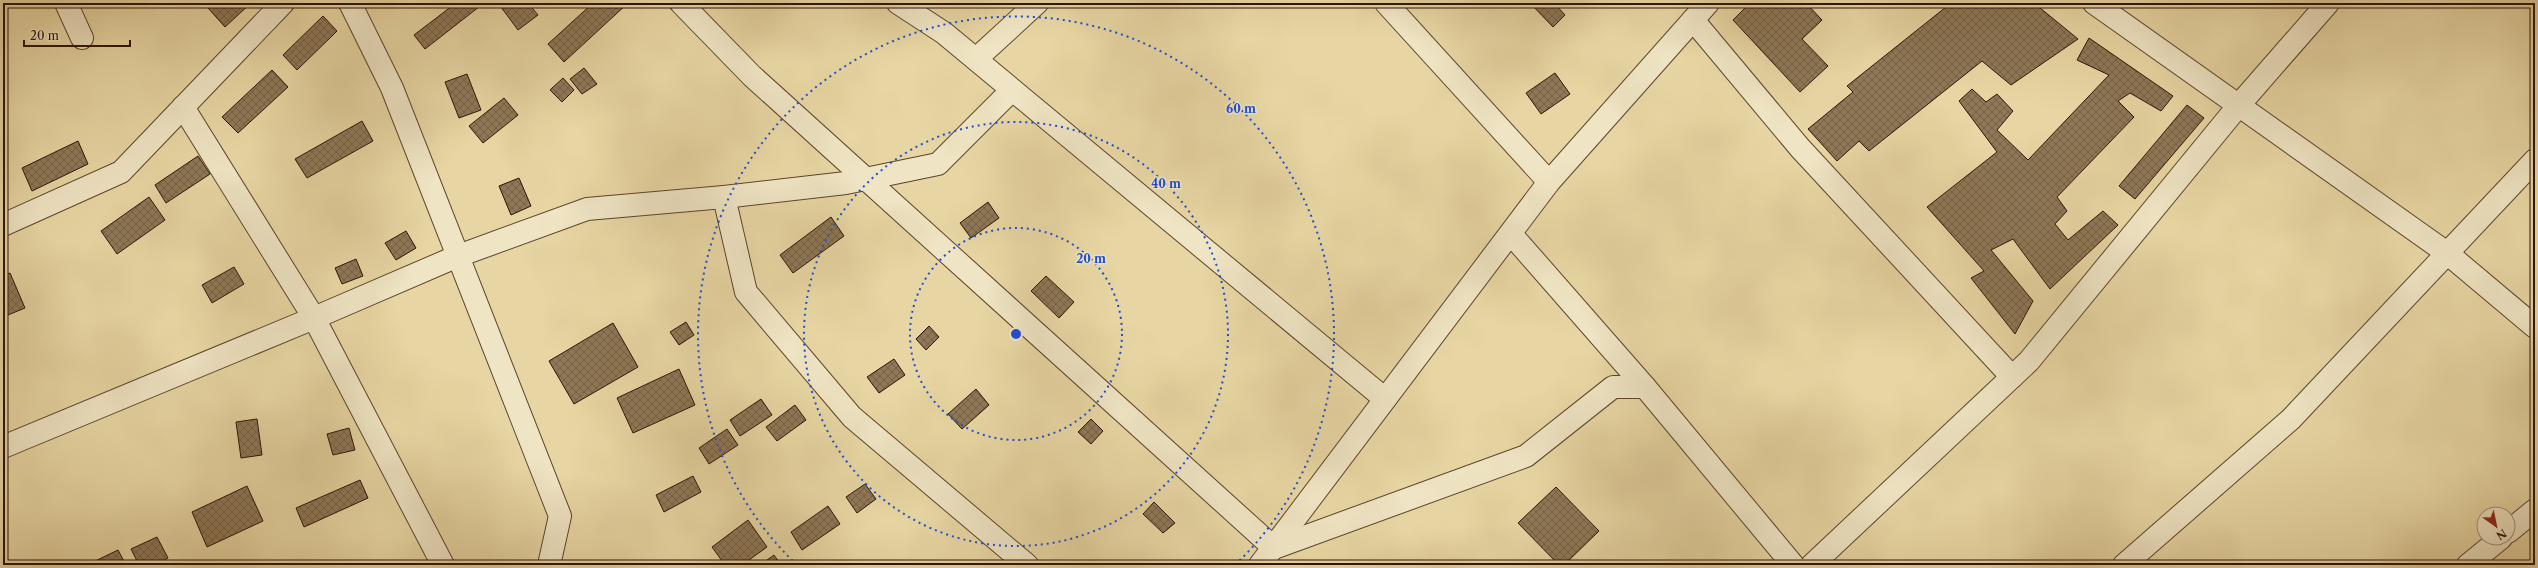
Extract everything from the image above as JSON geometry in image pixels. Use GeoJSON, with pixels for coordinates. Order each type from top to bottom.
{"type":"FeatureCollection","features":[{"type":"Feature","properties":{"kind":"street"},"geometry":{"type":"LineString","coordinates":[[66,3],[82,38]]}},
{"type":"Feature","properties":{"kind":"street"},"geometry":{"type":"LineString","coordinates":[[3,225],[121,172],[283,3]]}},
{"type":"Feature","properties":{"kind":"street"},"geometry":{"type":"LineString","coordinates":[[350,3],[392,88],[560,516],[549,565]]}},
{"type":"Feature","properties":{"kind":"street"},"geometry":{"type":"LineString","coordinates":[[681,3],[752,76],[1274,548]]}},
{"type":"Feature","properties":{"kind":"street"},"geometry":{"type":"LineString","coordinates":[[898,3],[944,33],[1385,399]]}},
{"type":"Feature","properties":{"kind":"street"},"geometry":{"type":"LineString","coordinates":[[976,60],[1038,3]]}},
{"type":"Feature","properties":{"kind":"street"},"geometry":{"type":"LineString","coordinates":[[1386,3],[1549,182]]}},
{"type":"Feature","properties":{"kind":"street"},"geometry":{"type":"LineString","coordinates":[[1260,565],[1549,182],[1708,3]]}},
{"type":"Feature","properties":{"kind":"street"},"geometry":{"type":"LineString","coordinates":[[2094,3],[2447,253],[2535,327]]}},
{"type":"Feature","properties":{"kind":"street"},"geometry":{"type":"LineString","coordinates":[[1812,565],[2029,361],[2239,105],[2328,3]]}},
{"type":"Feature","properties":{"kind":"street"},"geometry":{"type":"LineString","coordinates":[[1693,20],[1800,148],[2012,377]]}},
{"type":"Feature","properties":{"kind":"street"},"geometry":{"type":"LineString","coordinates":[[3,447],[314,318],[458,256],[587,209],[724,197],[865,179],[938,164],[1012,90]]}},
{"type":"Feature","properties":{"kind":"street"},"geometry":{"type":"LineString","coordinates":[[183,107],[314,318],[443,565]]}},
{"type":"Feature","properties":{"kind":"street"},"geometry":{"type":"LineString","coordinates":[[2124,565],[2291,419],[2535,160]]}},
{"type":"Feature","properties":{"kind":"street"},"geometry":{"type":"LineString","coordinates":[[724,197],[746,292],[852,416],[1027,565]]}},
{"type":"Feature","properties":{"kind":"street"},"geometry":{"type":"LineString","coordinates":[[1511,234],[1645,387],[1793,565]]}},
{"type":"Feature","properties":{"kind":"street"},"geometry":{"type":"LineString","coordinates":[[1274,548],[1526,456],[1614,387],[1645,387]]}},
{"type":"Feature","properties":{"kind":"street"},"geometry":{"type":"LineString","coordinates":[[2516,525],[2535,510]]}},
{"type":"Feature","properties":{"kind":"street"},"geometry":{"type":"LineString","coordinates":[[2468,565],[2491,546]]}},
{"type":"Feature","properties":{"kind":"building"},"geometry":{"type":"Polygon","coordinates":[[[213,3],[251,3],[225,27],[208,8],[213,3]]]}},
{"type":"Feature","properties":{"kind":"building"},"geometry":{"type":"Polygon","coordinates":[[[456,3],[484,3],[425,49],[414,35],[456,3]]]}},
{"type":"Feature","properties":{"kind":"building"},"geometry":{"type":"Polygon","coordinates":[[[498,3],[528,3],[538,15],[518,30],[498,3]]]}},
{"type":"Feature","properties":{"kind":"building"},"geometry":{"type":"Polygon","coordinates":[[[593,3],[628,3],[564,62],[548,44],[593,3]]]}},
{"type":"Feature","properties":{"kind":"building"},"geometry":{"type":"Polygon","coordinates":[[[1530,3],[1554,3],[1565,15],[1553,27],[1530,3]]]}},
{"type":"Feature","properties":{"kind":"building"},"geometry":{"type":"Polygon","coordinates":[[[1750,3],[1806,3],[1822,20],[1802,39],[1828,66],[1800,92],[1733,20],[1750,3]]]}},
{"type":"Feature","properties":{"kind":"building"},"geometry":{"type":"Polygon","coordinates":[[[1942,3],[2034,3],[2078,39],[2011,85],[1982,61],[1869,151],[1859,141],[1837,161],[1808,129],[1853,92],[1847,86],[1946,7],[1942,3]]]}},
{"type":"Feature","properties":{"kind":"building"},"geometry":{"type":"Polygon","coordinates":[[[323,16],[337,31],[297,70],[283,55],[323,16]]]}},
{"type":"Feature","properties":{"kind":"building"},"geometry":{"type":"Polygon","coordinates":[[[2089,38],[2173,96],[2161,111],[2130,93],[2118,101],[2134,117],[2057,197],[2067,211],[2055,224],[2068,240],[2103,211],[2118,225],[2050,289],[2013,239],[1991,250],[2033,301],[2015,334],[1971,278],[1984,271],[1927,207],[1997,152],[1959,101],[1972,89],[1986,102],[1997,94],[2013,111],[1997,130],[2028,160],[2109,75],[2077,60],[2089,38]]]}},
{"type":"Feature","properties":{"kind":"building"},"geometry":{"type":"Polygon","coordinates":[[[584,68],[597,84],[582,94],[570,79],[584,68]]]}},
{"type":"Feature","properties":{"kind":"building"},"geometry":{"type":"Polygon","coordinates":[[[272,70],[288,87],[238,133],[222,117],[272,70]]]}},
{"type":"Feature","properties":{"kind":"building"},"geometry":{"type":"Polygon","coordinates":[[[1555,73],[1570,94],[1541,114],[1526,93],[1555,73]]]}},
{"type":"Feature","properties":{"kind":"building"},"geometry":{"type":"Polygon","coordinates":[[[467,74],[481,110],[459,118],[445,82],[467,74]]]}},
{"type":"Feature","properties":{"kind":"building"},"geometry":{"type":"Polygon","coordinates":[[[563,78],[574,90],[562,102],[550,90],[563,78]]]}},
{"type":"Feature","properties":{"kind":"building"},"geometry":{"type":"Polygon","coordinates":[[[504,98],[518,115],[483,143],[469,126],[504,98]]]}},
{"type":"Feature","properties":{"kind":"building"},"geometry":{"type":"Polygon","coordinates":[[[2187,105],[2204,118],[2135,199],[2119,186],[2187,105]]]}},
{"type":"Feature","properties":{"kind":"building"},"geometry":{"type":"Polygon","coordinates":[[[362,121],[373,141],[307,178],[295,159],[362,121]]]}},
{"type":"Feature","properties":{"kind":"building"},"geometry":{"type":"Polygon","coordinates":[[[78,141],[88,164],[32,191],[22,168],[78,141]]]}},
{"type":"Feature","properties":{"kind":"building"},"geometry":{"type":"Polygon","coordinates":[[[198,156],[210,174],[166,203],[155,185],[198,156]]]}},
{"type":"Feature","properties":{"kind":"building"},"geometry":{"type":"Polygon","coordinates":[[[519,178],[531,206],[511,215],[499,186],[519,178]]]}},
{"type":"Feature","properties":{"kind":"building"},"geometry":{"type":"Polygon","coordinates":[[[149,197],[165,220],[117,254],[101,231],[149,197]]]}},
{"type":"Feature","properties":{"kind":"building"},"geometry":{"type":"Polygon","coordinates":[[[988,202],[999,218],[971,238],[960,223],[988,202]]]}},
{"type":"Feature","properties":{"kind":"building"},"geometry":{"type":"Polygon","coordinates":[[[831,217],[844,236],[793,273],[780,255],[831,217]]]}},
{"type":"Feature","properties":{"kind":"building"},"geometry":{"type":"Polygon","coordinates":[[[406,231],[416,248],[396,260],[385,243],[406,231]]]}},
{"type":"Feature","properties":{"kind":"building"},"geometry":{"type":"Polygon","coordinates":[[[356,259],[363,276],[342,284],[335,268],[356,259]]]}},
{"type":"Feature","properties":{"kind":"building"},"geometry":{"type":"Polygon","coordinates":[[[234,267],[244,284],[212,303],[202,285],[234,267]]]}},
{"type":"Feature","properties":{"kind":"building"},"geometry":{"type":"Polygon","coordinates":[[[10,273],[25,308],[3,317],[3,276],[10,273]]]}},
{"type":"Feature","properties":{"kind":"building"},"geometry":{"type":"Polygon","coordinates":[[[1046,276],[1074,302],[1059,318],[1031,291],[1046,276]]]}},
{"type":"Feature","properties":{"kind":"building"},"geometry":{"type":"Polygon","coordinates":[[[686,322],[694,335],[679,345],[670,332],[686,322]]]}},
{"type":"Feature","properties":{"kind":"building"},"geometry":{"type":"Polygon","coordinates":[[[613,323],[638,367],[574,404],[549,361],[613,323]]]}},
{"type":"Feature","properties":{"kind":"building"},"geometry":{"type":"Polygon","coordinates":[[[929,326],[939,337],[926,350],[916,339],[929,326]]]}},
{"type":"Feature","properties":{"kind":"building"},"geometry":{"type":"Polygon","coordinates":[[[894,359],[905,375],[879,393],[867,377],[894,359]]]}},
{"type":"Feature","properties":{"kind":"building"},"geometry":{"type":"Polygon","coordinates":[[[679,369],[695,405],[633,433],[617,398],[679,369]]]}},
{"type":"Feature","properties":{"kind":"building"},"geometry":{"type":"Polygon","coordinates":[[[976,389],[989,405],[962,429],[948,414],[976,389]]]}},
{"type":"Feature","properties":{"kind":"building"},"geometry":{"type":"Polygon","coordinates":[[[761,399],[772,415],[740,436],[730,420],[761,399]]]}},
{"type":"Feature","properties":{"kind":"building"},"geometry":{"type":"Polygon","coordinates":[[[795,405],[806,420],[777,441],[766,427],[795,405]]]}},
{"type":"Feature","properties":{"kind":"building"},"geometry":{"type":"Polygon","coordinates":[[[257,419],[262,455],[241,458],[236,422],[257,419]]]}},
{"type":"Feature","properties":{"kind":"building"},"geometry":{"type":"Polygon","coordinates":[[[1091,419],[1103,431],[1091,444],[1078,432],[1091,419]]]}},
{"type":"Feature","properties":{"kind":"building"},"geometry":{"type":"Polygon","coordinates":[[[349,428],[355,450],[333,455],[327,434],[349,428]]]}},
{"type":"Feature","properties":{"kind":"building"},"geometry":{"type":"Polygon","coordinates":[[[727,429],[738,445],[709,464],[699,448],[727,429]]]}},
{"type":"Feature","properties":{"kind":"building"},"geometry":{"type":"Polygon","coordinates":[[[693,476],[701,492],[664,512],[656,495],[693,476]]]}},
{"type":"Feature","properties":{"kind":"building"},"geometry":{"type":"Polygon","coordinates":[[[360,480],[368,498],[304,527],[296,508],[360,480]]]}},
{"type":"Feature","properties":{"kind":"building"},"geometry":{"type":"Polygon","coordinates":[[[865,484],[876,499],[857,513],[846,497],[865,484]]]}},
{"type":"Feature","properties":{"kind":"building"},"geometry":{"type":"Polygon","coordinates":[[[247,486],[263,521],[207,547],[192,512],[247,486]]]}},
{"type":"Feature","properties":{"kind":"building"},"geometry":{"type":"Polygon","coordinates":[[[1556,487],[1599,531],[1564,565],[1559,565],[1518,523],[1556,487]]]}},
{"type":"Feature","properties":{"kind":"building"},"geometry":{"type":"Polygon","coordinates":[[[1154,502],[1175,523],[1163,533],[1143,514],[1154,502]]]}},
{"type":"Feature","properties":{"kind":"building"},"geometry":{"type":"Polygon","coordinates":[[[828,506],[840,524],[802,550],[791,532],[828,506]]]}},
{"type":"Feature","properties":{"kind":"building"},"geometry":{"type":"Polygon","coordinates":[[[748,520],[767,547],[742,565],[725,565],[712,547],[748,520]]]}},
{"type":"Feature","properties":{"kind":"building"},"geometry":{"type":"Polygon","coordinates":[[[157,537],[168,558],[153,565],[139,565],[131,549],[157,537]]]}},
{"type":"Feature","properties":{"kind":"building"},"geometry":{"type":"Polygon","coordinates":[[[118,550],[126,565],[87,565],[118,550]]]}},
{"type":"Feature","properties":{"kind":"building"},"geometry":{"type":"Polygon","coordinates":[[[774,555],[781,565],[760,565],[774,555]]]}}]}
